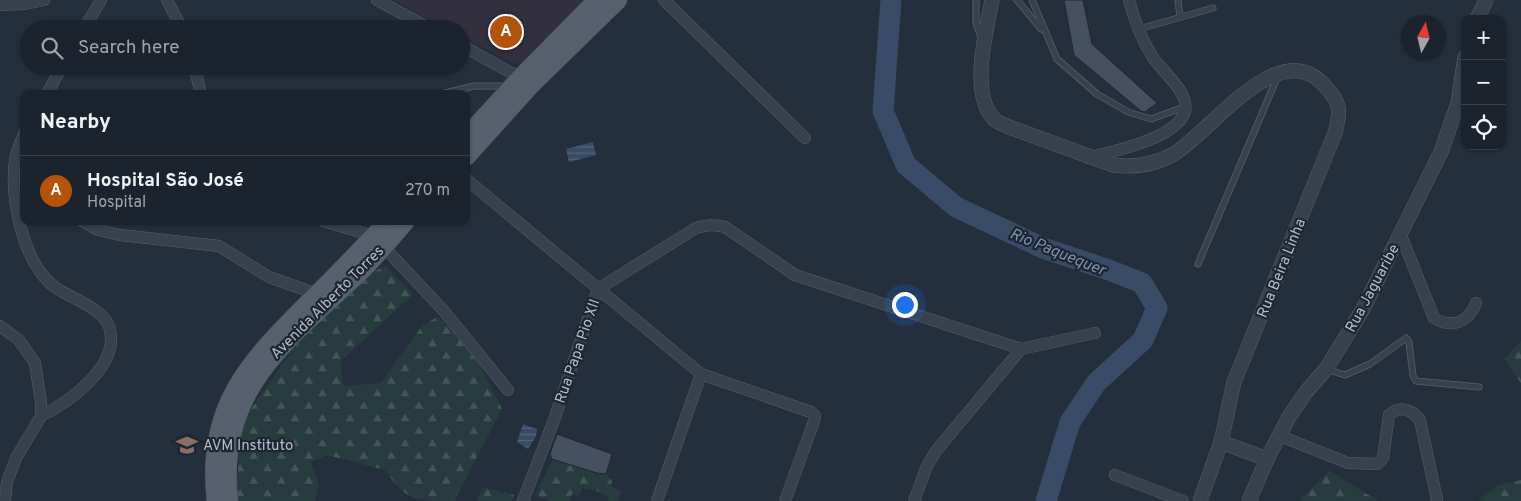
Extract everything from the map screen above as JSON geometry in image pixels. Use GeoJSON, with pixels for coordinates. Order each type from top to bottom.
{"type":"FeatureCollection","features":[{"type":"Feature","properties":{"kind":"main road"},"geometry":{"type":"LineString","coordinates":[[470,133],[521,83],[597,0]]}},
{"type":"Feature","properties":{"kind":"main road"},"geometry":{"type":"LineString","coordinates":[[470,152],[521,83],[618,0]]}},
{"type":"Feature","properties":{"kind":"main road","name":"Avenida Alberto Torres"},"geometry":{"type":"LineString","coordinates":[[229,501],[227,457],[233,426],[242,400],[272,356],[359,273],[379,241],[386,225]]}},
{"type":"Feature","properties":{"kind":"main road","name":"Avenida Alberto Torres"},"geometry":{"type":"LineString","coordinates":[[216,501],[215,463],[219,432],[235,390],[263,347],[317,294],[401,225]]}},
{"type":"Feature","properties":{"kind":"street"},"geometry":{"type":"LineString","coordinates":[[89,20],[101,0]]}},
{"type":"Feature","properties":{"kind":"street"},"geometry":{"type":"LineString","coordinates":[[167,0],[177,20]]}},
{"type":"Feature","properties":{"kind":"street"},"geometry":{"type":"LineString","coordinates":[[377,0],[412,19]]}},
{"type":"Feature","properties":{"kind":"street"},"geometry":{"type":"LineString","coordinates":[[664,0],[805,138]]}},
{"type":"Feature","properties":{"kind":"street"},"geometry":{"type":"LineString","coordinates":[[992,0],[984,43],[981,82],[982,98],[996,121],[1088,158],[1128,168],[1149,165],[1174,154],[1232,102],[1266,79],[1279,74]]}},
{"type":"Feature","properties":{"kind":"street"},"geometry":{"type":"LineString","coordinates":[[1088,158],[1162,134],[1175,126],[1185,107],[1184,98],[1180,90],[1152,56],[1129,0]]}},
{"type":"Feature","properties":{"kind":"street"},"geometry":{"type":"LineString","coordinates":[[1479,15],[1486,0]]}},
{"type":"Feature","properties":{"kind":"street"},"geometry":{"type":"LineString","coordinates":[[0,5],[42,1]]}},
{"type":"Feature","properties":{"kind":"street"},"geometry":{"type":"LineString","coordinates":[[470,51],[521,83]]}},
{"type":"Feature","properties":{"kind":"street","name":"Rua Jaguaribe"},"geometry":{"type":"LineString","coordinates":[[1249,501],[1267,460],[1306,392],[1326,369],[1363,309],[1451,127],[1458,104],[1465,60]]}},
{"type":"Feature","properties":{"kind":"street","name":"Rua Beira Linha"},"geometry":{"type":"LineString","coordinates":[[1200,501],[1221,442],[1234,382],[1329,150],[1340,112],[1335,97],[1319,80],[1296,72],[1279,74]]}},
{"type":"Feature","properties":{"kind":"street"},"geometry":{"type":"LineString","coordinates":[[49,90],[57,75]]}},
{"type":"Feature","properties":{"kind":"street"},"geometry":{"type":"LineString","coordinates":[[196,75],[200,90]]}},
{"type":"Feature","properties":{"kind":"street"},"geometry":{"type":"LineString","coordinates":[[20,145],[15,158],[19,177],[14,190],[20,225]]}},
{"type":"Feature","properties":{"kind":"street"},"geometry":{"type":"LineString","coordinates":[[470,182],[701,374],[811,412],[815,416],[785,501]]}},
{"type":"Feature","properties":{"kind":"street","name":"Rua Papa Pio XII"},"geometry":{"type":"LineString","coordinates":[[522,501],[554,420],[598,289],[696,228],[713,224],[725,227],[795,275],[1021,349],[1095,334]]}},
{"type":"Feature","properties":{"kind":"street"},"geometry":{"type":"LineString","coordinates":[[4,501],[7,482],[16,458],[41,416],[64,404],[87,384],[101,366],[108,352],[110,340],[108,325],[99,313],[50,284],[37,265],[20,225]]}},
{"type":"Feature","properties":{"kind":"street"},"geometry":{"type":"LineString","coordinates":[[91,225],[106,232],[219,246],[269,277],[317,294]]}},
{"type":"Feature","properties":{"kind":"street"},"geometry":{"type":"LineString","coordinates":[[345,225],[379,241],[443,310],[508,390]]}},
{"type":"Feature","properties":{"kind":"street"},"geometry":{"type":"LineString","coordinates":[[1400,233],[1434,318],[1450,325],[1472,314],[1476,303]]}},
{"type":"Feature","properties":{"kind":"street"},"geometry":{"type":"LineString","coordinates":[[0,326],[19,340],[35,364],[40,389],[41,416]]}},
{"type":"Feature","properties":{"kind":"street"},"geometry":{"type":"LineString","coordinates":[[914,501],[927,466],[936,451],[1021,349]]}},
{"type":"Feature","properties":{"kind":"street"},"geometry":{"type":"LineString","coordinates":[[656,501],[701,374]]}},
{"type":"Feature","properties":{"kind":"street"},"geometry":{"type":"LineString","coordinates":[[1280,436],[1348,463],[1377,464],[1383,458],[1389,415],[1395,410],[1405,409],[1415,414],[1420,420],[1436,500]]}},
{"type":"Feature","properties":{"kind":"street"},"geometry":{"type":"LineString","coordinates":[[1221,442],[1267,460]]}},
{"type":"Feature","properties":{"kind":"street"},"geometry":{"type":"LineString","coordinates":[[1115,475],[1183,501]]}},
{"type":"Feature","properties":{"kind":"lane"},"geometry":{"type":"LineString","coordinates":[[976,0],[976,23],[984,43]]}},
{"type":"Feature","properties":{"kind":"lane"},"geometry":{"type":"LineString","coordinates":[[1018,0],[1031,19],[1044,32]]}},
{"type":"Feature","properties":{"kind":"lane"},"geometry":{"type":"LineString","coordinates":[[1032,0],[1057,59],[1097,94],[1128,112],[1151,119],[1185,107]]}},
{"type":"Feature","properties":{"kind":"lane"},"geometry":{"type":"LineString","coordinates":[[1178,0],[1180,17]]}},
{"type":"Feature","properties":{"kind":"lane"},"geometry":{"type":"LineString","coordinates":[[1140,29],[1213,8]]}},
{"type":"Feature","properties":{"kind":"lane"},"geometry":{"type":"LineString","coordinates":[[1198,264],[1279,74]]}},
{"type":"Feature","properties":{"kind":"lane"},"geometry":{"type":"LineString","coordinates":[[458,90],[474,86],[521,83]]}},
{"type":"Feature","properties":{"kind":"lane"},"geometry":{"type":"LineString","coordinates":[[1326,369],[1345,375],[1370,364],[1406,338],[1409,342],[1413,376],[1416,380],[1479,387]]}},
{"type":"Feature","properties":{"kind":"shaded area"},"geometry":{"type":"Polygon","coordinates":[[[393,0],[583,0],[522,62],[516,64],[470,41],[470,20],[430,20],[393,0]]]}},
{"type":"Feature","properties":{"kind":"green space"},"geometry":{"type":"Polygon","coordinates":[[[386,266],[413,294],[340,362],[344,386],[381,383],[422,326],[437,317],[448,326],[467,347],[483,371],[502,409],[454,501],[430,501],[413,497],[399,488],[385,470],[327,455],[311,462],[319,485],[315,501],[236,501],[241,423],[300,339],[361,277],[386,266]]]}},
{"type":"Feature","properties":{"kind":"green space"},"geometry":{"type":"Polygon","coordinates":[[[1521,341],[1521,383],[1504,359],[1521,341]]]}},
{"type":"Feature","properties":{"kind":"green space"},"geometry":{"type":"Polygon","coordinates":[[[553,459],[606,474],[612,481],[611,486],[621,491],[618,501],[610,501],[602,493],[582,488],[579,496],[572,494],[569,501],[550,501],[535,495],[553,459]]]}},
{"type":"Feature","properties":{"kind":"green space"},"geometry":{"type":"Polygon","coordinates":[[[1330,471],[1378,501],[1298,501],[1330,471]]]}},
{"type":"Feature","properties":{"kind":"green space"},"geometry":{"type":"Polygon","coordinates":[[[1521,480],[1521,501],[1478,501],[1498,485],[1521,480]]]}},
{"type":"Feature","properties":{"kind":"green space"},"geometry":{"type":"Polygon","coordinates":[[[482,487],[514,495],[512,501],[477,501],[482,487]]]}},
{"type":"Feature","properties":{"kind":"water"},"geometry":{"type":"Polygon","coordinates":[[[593,142],[596,155],[569,162],[566,149],[593,142]]]}},
{"type":"Feature","properties":{"kind":"water"},"geometry":{"type":"Polygon","coordinates":[[[523,424],[537,429],[536,436],[528,449],[517,442],[523,424]]]}},
{"type":"Feature","properties":{"kind":"building"},"geometry":{"type":"Polygon","coordinates":[[[1064,0],[1083,0],[1092,44],[1157,103],[1145,112],[1141,111],[1074,55],[1064,0]]]}},
{"type":"Feature","properties":{"kind":"building"},"geometry":{"type":"Polygon","coordinates":[[[557,434],[612,454],[606,474],[552,459],[550,454],[557,434]]]}},
{"type":"Feature","properties":{"kind":"waterway","name":"Rio Paquequer"},"geometry":{"type":"LineString","coordinates":[[891,0],[883,111],[906,165],[956,207],[1043,248],[1142,283],[1157,308],[1143,340],[1096,383],[1070,422],[1046,501]]}},
{"type":"Feature","properties":{"kind":"place","name":"Hospital São José"},"geometry":{"type":"Point","coordinates":[506,32]}},
{"type":"Feature","properties":{"kind":"place","name":"AVM Instituto"},"geometry":{"type":"Point","coordinates":[187,445]}}]}
